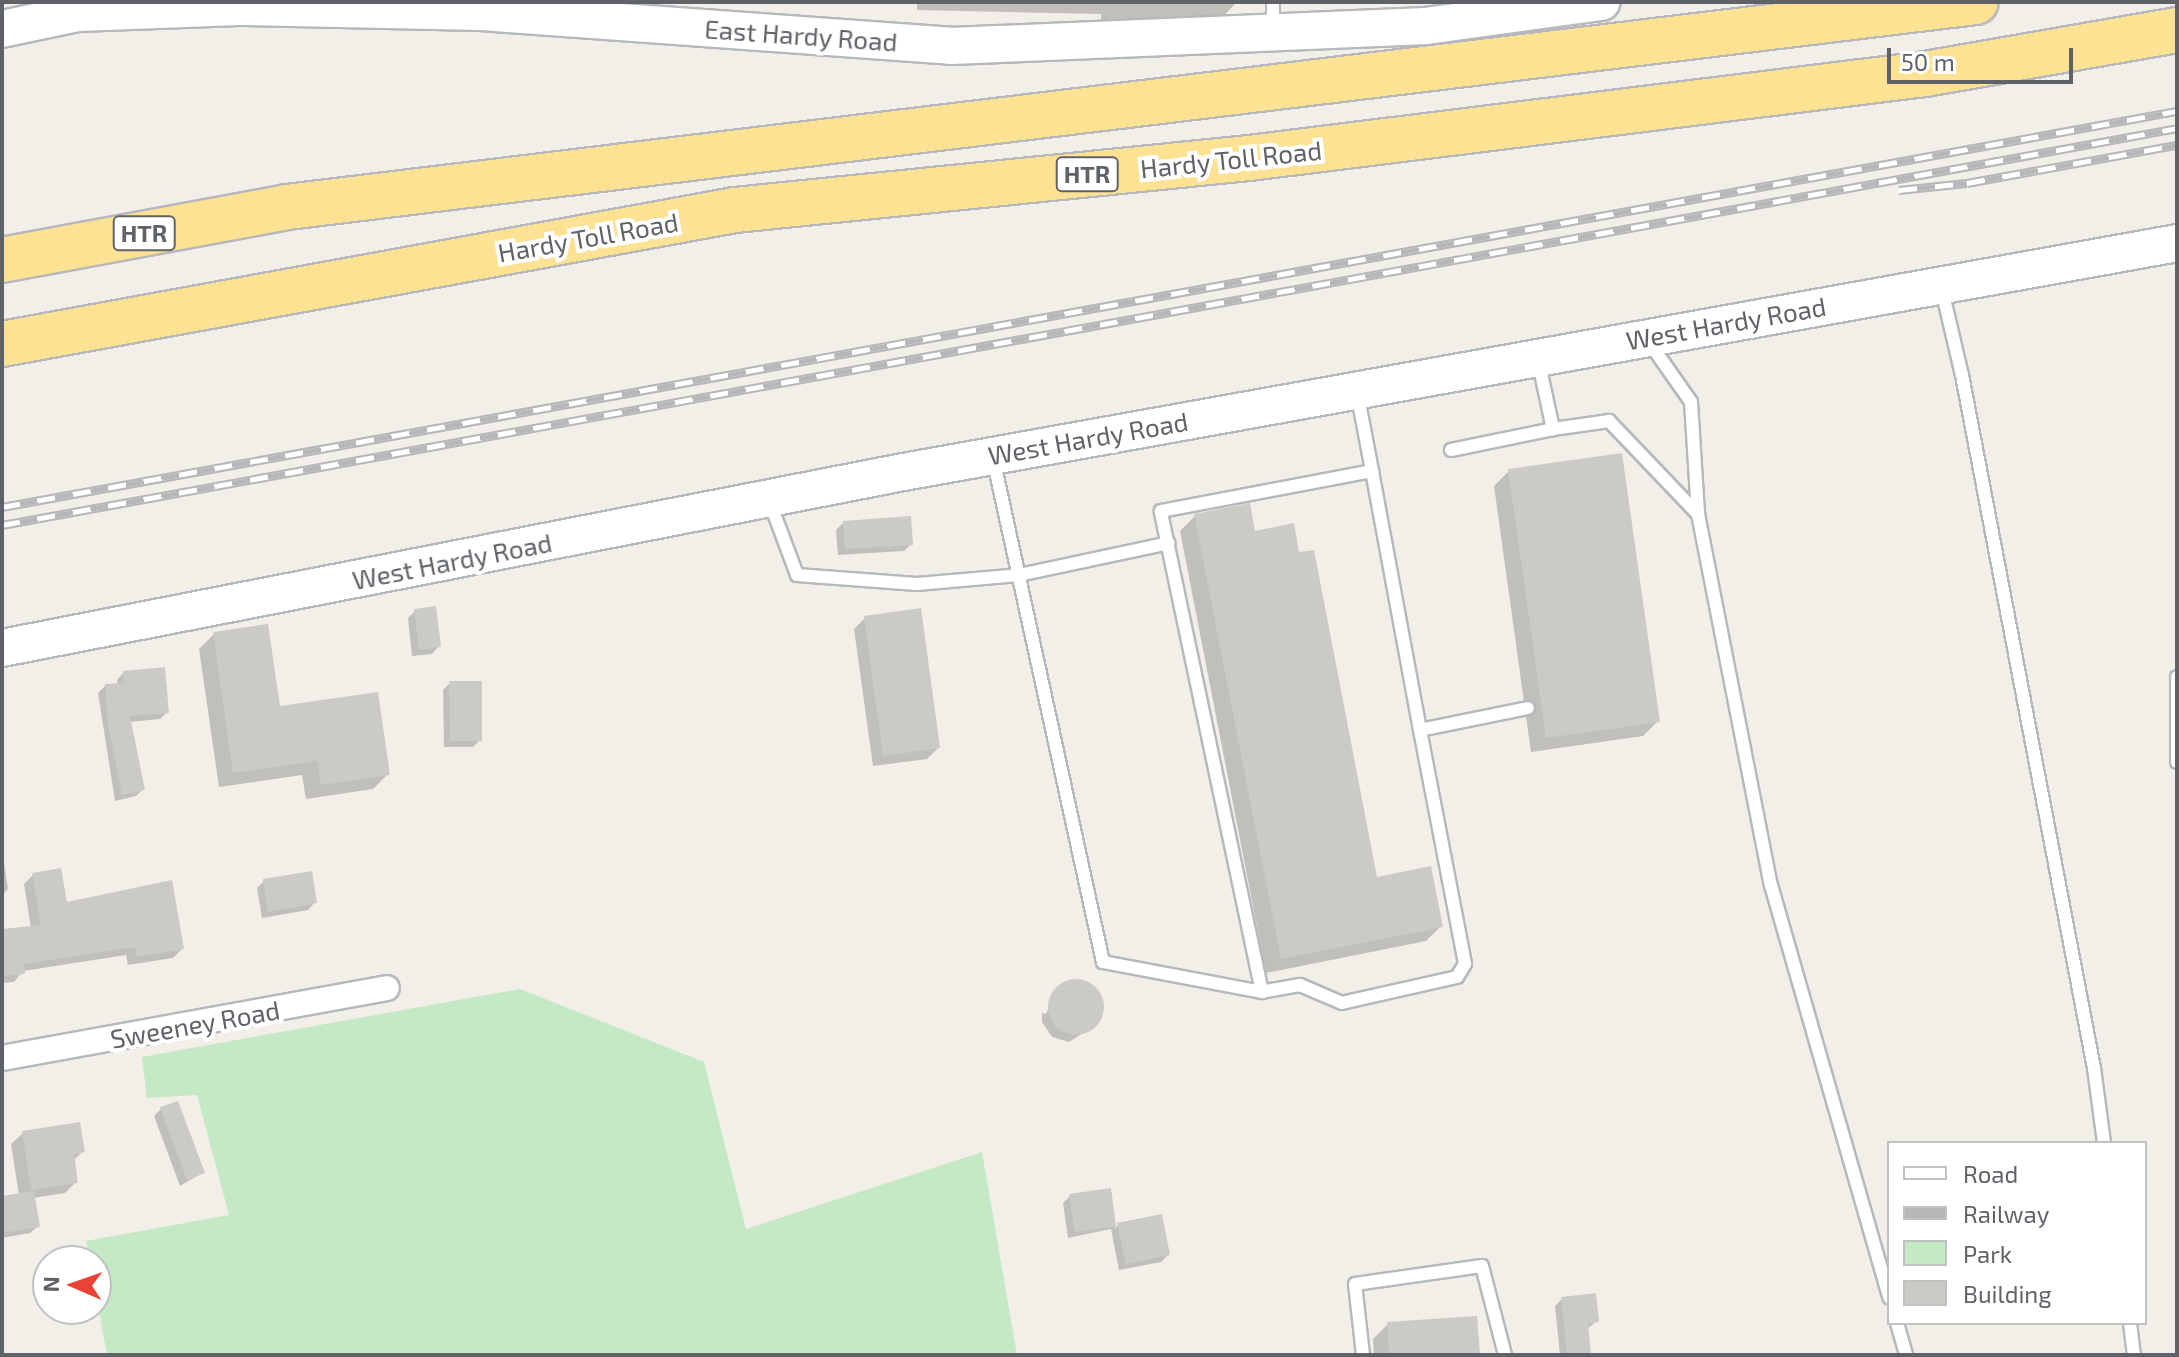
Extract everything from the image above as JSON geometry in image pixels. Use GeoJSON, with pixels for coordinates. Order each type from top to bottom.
{"type":"FeatureCollection","features":[{"type":"Feature","properties":{"kind":"highway","name":"HTR"},"geometry":{"type":"LineString","coordinates":[[2,260],[287,207],[1976,2]]}},
{"type":"Feature","properties":{"kind":"highway","name":"Hardy Toll Road"},"geometry":{"type":"LineString","coordinates":[[2,344],[735,210],[1265,156],[1925,74],[2177,30]]}},
{"type":"Feature","properties":{"kind":"main road","name":"East Hardy Road"},"geometry":{"type":"LineString","coordinates":[[2,29],[78,13],[244,5],[481,12],[951,46],[1273,17],[1426,26],[1536,7],[1601,2]]}},
{"type":"Feature","properties":{"kind":"main road","name":"West Hardy Road"},"geometry":{"type":"LineString","coordinates":[[2,648],[993,455],[2177,243]]}},
{"type":"Feature","properties":{"kind":"street","name":"Sweeney Road"},"geometry":{"type":"LineString","coordinates":[[2,1058],[387,988]]}},
{"type":"Feature","properties":{"kind":"lane"},"geometry":{"type":"LineString","coordinates":[[1942,287],[1977,452],[2091,1053],[2104,1141]]}},
{"type":"Feature","properties":{"kind":"lane"},"geometry":{"type":"LineString","coordinates":[[1645,336],[1691,402],[1698,514],[1771,885],[1887,1290]]}},
{"type":"Feature","properties":{"kind":"lane"},"geometry":{"type":"LineString","coordinates":[[1537,356],[1553,429]]}},
{"type":"Feature","properties":{"kind":"lane"},"geometry":{"type":"LineString","coordinates":[[993,455],[1103,962],[1262,992],[1300,985],[1342,1003],[1457,977],[1465,964],[1357,389]]}},
{"type":"Feature","properties":{"kind":"lane"},"geometry":{"type":"LineString","coordinates":[[1451,450],[1609,421],[1698,514]]}},
{"type":"Feature","properties":{"kind":"lane"},"geometry":{"type":"LineString","coordinates":[[1262,992],[1161,511],[1372,471]]}},
{"type":"Feature","properties":{"kind":"lane"},"geometry":{"type":"LineString","coordinates":[[769,500],[797,575],[917,584],[1019,575],[1169,543]]}},
{"type":"Feature","properties":{"kind":"lane"},"geometry":{"type":"LineString","coordinates":[[2177,677],[2177,762]]}},
{"type":"Feature","properties":{"kind":"lane"},"geometry":{"type":"LineString","coordinates":[[1420,730],[1528,708]]}},
{"type":"Feature","properties":{"kind":"lane"},"geometry":{"type":"LineString","coordinates":[[1363,1355],[1355,1284],[1482,1266],[1505,1355]]}},
{"type":"Feature","properties":{"kind":"lane"},"geometry":{"type":"LineString","coordinates":[[1898,1325],[1906,1355]]}},
{"type":"Feature","properties":{"kind":"lane"},"geometry":{"type":"LineString","coordinates":[[2130,1325],[2134,1355]]}},
{"type":"Feature","properties":{"kind":"green space"},"geometry":{"type":"Polygon","coordinates":[[[520,989],[704,1062],[746,1229],[982,1152],[1017,1355],[107,1355],[102,1325],[112,1325],[112,1245],[87,1245],[86,1241],[229,1215],[197,1095],[147,1098],[142,1057],[520,989]]]}},
{"type":"Feature","properties":{"kind":"building"},"geometry":{"type":"Polygon","coordinates":[[[1622,453],[1660,722],[1546,738],[1508,469],[1622,453]]]}},
{"type":"Feature","properties":{"kind":"building"},"geometry":{"type":"Polygon","coordinates":[[[1250,503],[1255,531],[1294,523],[1299,552],[1314,550],[1377,877],[1431,866],[1443,927],[1281,959],[1194,514],[1250,503]]]}},
{"type":"Feature","properties":{"kind":"building"},"geometry":{"type":"Polygon","coordinates":[[[911,516],[913,545],[845,549],[843,521],[911,516]]]}},
{"type":"Feature","properties":{"kind":"building"},"geometry":{"type":"Polygon","coordinates":[[[436,606],[441,647],[419,650],[414,609],[436,606]]]}},
{"type":"Feature","properties":{"kind":"building"},"geometry":{"type":"Polygon","coordinates":[[[921,608],[940,748],[883,756],[864,616],[921,608]]]}},
{"type":"Feature","properties":{"kind":"building"},"geometry":{"type":"Polygon","coordinates":[[[268,624],[280,706],[378,692],[390,775],[321,785],[317,761],[233,773],[213,632],[268,624]]]}},
{"type":"Feature","properties":{"kind":"building"},"geometry":{"type":"Polygon","coordinates":[[[165,667],[169,713],[130,716],[145,790],[122,795],[108,724],[105,684],[124,683],[123,671],[165,667]]]}},
{"type":"Feature","properties":{"kind":"building"},"geometry":{"type":"Polygon","coordinates":[[[449,681],[482,681],[482,741],[450,741],[449,681]]]}},
{"type":"Feature","properties":{"kind":"building"},"geometry":{"type":"Polygon","coordinates":[[[61,868],[67,902],[172,880],[184,949],[137,957],[135,947],[24,964],[25,974],[2,976],[2,929],[41,925],[32,873],[61,868]]]}},
{"type":"Feature","properties":{"kind":"building"},"geometry":{"type":"Polygon","coordinates":[[[312,871],[317,903],[268,912],[263,879],[312,871]]]}},
{"type":"Feature","properties":{"kind":"building"},"geometry":{"type":"Polygon","coordinates":[[[1076,979],[1096,987],[1104,1007],[1096,1027],[1076,1035],[1056,1027],[1048,1007],[1056,987],[1076,979]]]}},
{"type":"Feature","properties":{"kind":"building"},"geometry":{"type":"Polygon","coordinates":[[[178,1101],[205,1173],[187,1180],[160,1107],[178,1101]]]}},
{"type":"Feature","properties":{"kind":"building"},"geometry":{"type":"Polygon","coordinates":[[[80,1122],[85,1152],[74,1154],[78,1183],[31,1190],[22,1131],[80,1122]]]}},
{"type":"Feature","properties":{"kind":"building"},"geometry":{"type":"Polygon","coordinates":[[[1111,1188],[1116,1226],[1075,1232],[1069,1194],[1111,1188]]]}},
{"type":"Feature","properties":{"kind":"building"},"geometry":{"type":"Polygon","coordinates":[[[34,1191],[40,1227],[2,1233],[2,1196],[34,1191]]]}},
{"type":"Feature","properties":{"kind":"building"},"geometry":{"type":"Polygon","coordinates":[[[1162,1214],[1170,1255],[1126,1264],[1117,1223],[1162,1214]]]}},
{"type":"Feature","properties":{"kind":"building"},"geometry":{"type":"Polygon","coordinates":[[[1596,1293],[1599,1322],[1588,1323],[1591,1355],[1567,1355],[1561,1297],[1596,1293]]]}},
{"type":"Feature","properties":{"kind":"building"},"geometry":{"type":"Polygon","coordinates":[[[1477,1316],[1480,1355],[1389,1355],[1387,1322],[1477,1316]]]}},
{"type":"Feature","properties":{"kind":"railway"},"geometry":{"type":"LineString","coordinates":[[2,507],[2177,111]]}},
{"type":"Feature","properties":{"kind":"railway"},"geometry":{"type":"LineString","coordinates":[[2,525],[2177,128]]}},
{"type":"Feature","properties":{"kind":"railway"},"geometry":{"type":"LineString","coordinates":[[1899,190],[1967,183],[2177,145]]}}]}
